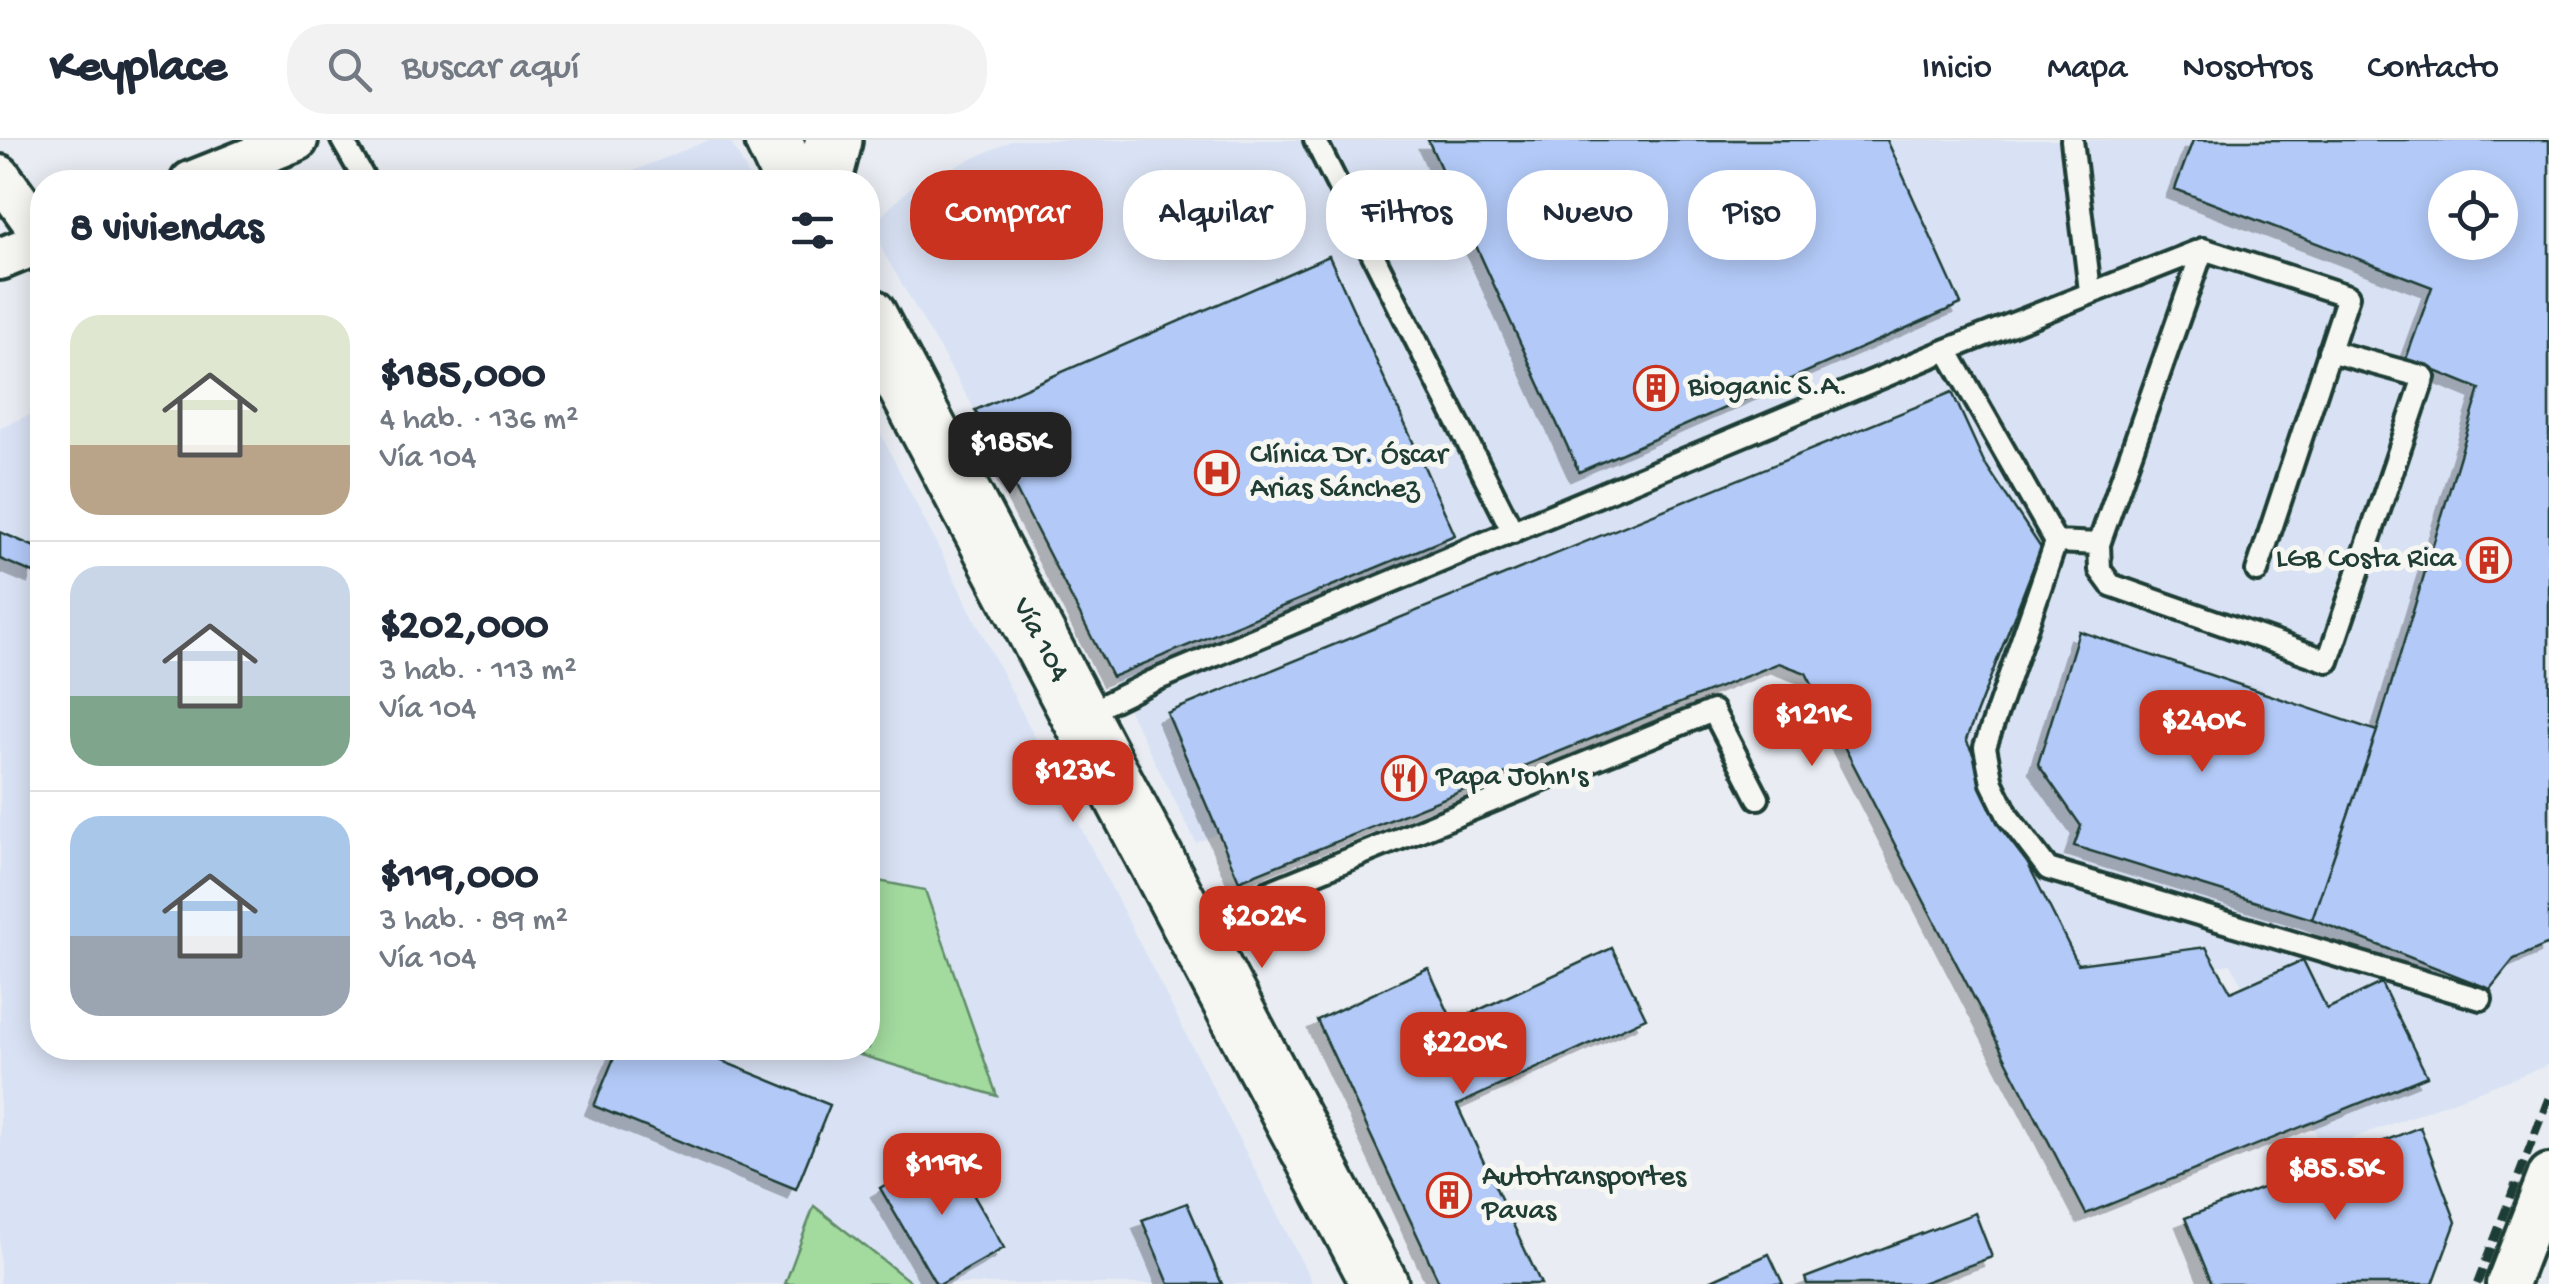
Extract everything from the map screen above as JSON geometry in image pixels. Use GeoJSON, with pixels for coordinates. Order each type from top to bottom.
{"type":"FeatureCollection","features":[{"type":"Feature","properties":{"kind":"main road","name":"Vía 104"},"geometry":{"type":"LineString","coordinates":[[880,338],[1380,1284]]}},
{"type":"Feature","properties":{"kind":"main road","name":"Vía 104"},"geometry":{"type":"LineString","coordinates":[[880,352],[1354,1284]]}},
{"type":"Feature","properties":{"kind":"street"},"geometry":{"type":"LineString","coordinates":[[221,170],[297,140]]}},
{"type":"Feature","properties":{"kind":"street"},"geometry":{"type":"LineString","coordinates":[[0,176],[30,217]]}},
{"type":"Feature","properties":{"kind":"street"},"geometry":{"type":"LineString","coordinates":[[0,259],[30,247]]}},
{"type":"Feature","properties":{"kind":"street"},"geometry":{"type":"LineString","coordinates":[[2507,1284],[2549,1175]]}},
{"type":"Feature","properties":{"kind":"lane"},"geometry":{"type":"LineString","coordinates":[[342,140],[359,170]]}},
{"type":"Feature","properties":{"kind":"lane"},"geometry":{"type":"LineString","coordinates":[[1315,140],[1513,532]]}},
{"type":"Feature","properties":{"kind":"lane"},"geometry":{"type":"LineString","coordinates":[[2072,140],[2090,291]]}},
{"type":"Feature","properties":{"kind":"lane"},"geometry":{"type":"LineString","coordinates":[[1079,717],[1151,682],[1947,350],[2203,249],[2348,296],[2256,571]]}},
{"type":"Feature","properties":{"kind":"lane"},"geometry":{"type":"LineString","coordinates":[[2203,249],[2100,544],[2100,570],[2111,586],[2328,662],[2424,377],[2329,350]]}},
{"type":"Feature","properties":{"kind":"lane"},"geometry":{"type":"LineString","coordinates":[[1947,350],[2056,542],[1985,746],[1992,783],[2008,818],[2048,869],[2481,999]]}},
{"type":"Feature","properties":{"kind":"lane"},"geometry":{"type":"LineString","coordinates":[[2056,542],[2100,544]]}},
{"type":"Feature","properties":{"kind":"lane"},"geometry":{"type":"LineString","coordinates":[[1194,933],[1254,898],[1714,710],[1758,798]]}},
{"type":"Feature","properties":{"kind":"shaded area"},"geometry":{"type":"Polygon","coordinates":[[[709,140],[730,140],[746,170],[635,170],[709,140]]]}},
{"type":"Feature","properties":{"kind":"shaded area"},"geometry":{"type":"Polygon","coordinates":[[[1013,140],[2549,140],[2549,1065],[2324,1149],[2231,964],[2086,988],[1865,554],[1196,843],[1112,677],[1455,535],[1330,260],[1487,260],[1487,170],[1326,170],[1326,257],[975,410],[882,250],[880,217],[910,188],[910,260],[1103,260],[1103,170],[948,170],[1013,140]]]}},
{"type":"Feature","properties":{"kind":"shaded area"},"geometry":{"type":"Polygon","coordinates":[[[30,415],[30,1060],[880,1060],[880,433],[1313,1284],[0,1284],[0,427],[30,415]]]}},
{"type":"Feature","properties":{"kind":"green space"},"geometry":{"type":"Polygon","coordinates":[[[880,881],[925,890],[997,1096],[877,1060],[880,881]]]}},
{"type":"Feature","properties":{"kind":"green space"},"geometry":{"type":"Polygon","coordinates":[[[814,1206],[913,1284],[785,1284],[814,1206]]]}},
{"type":"Feature","properties":{"kind":"building","name":"Bioganic S.A."},"geometry":{"type":"Polygon","coordinates":[[[1428,140],[1887,140],[1961,304],[1579,472],[1483,260],[1487,260],[1487,170],[1442,170],[1428,140]]]}},
{"type":"Feature","properties":{"kind":"building","name":"LGB Costa Rica"},"geometry":{"type":"Polygon","coordinates":[[[2193,140],[2549,140],[2549,944],[2514,959],[2490,989],[2312,919],[2377,731],[2480,389],[2406,359],[2432,287],[2175,189],[2193,140]]]}},
{"type":"Feature","properties":{"kind":"building","name":"Clínica Dr. Óscar Arias Sánchez"},"geometry":{"type":"Polygon","coordinates":[[[1326,257],[1331,260],[1455,535],[1112,677],[975,410],[1326,257]]]}},
{"type":"Feature","properties":{"kind":"building"},"geometry":{"type":"Polygon","coordinates":[[[1952,392],[1984,462],[2041,548],[1966,740],[2078,964],[2206,947],[2231,992],[2303,960],[2327,1009],[2381,983],[2427,1076],[2086,1214],[1806,673],[1779,663],[1239,881],[1167,713],[1952,392]]]}},
{"type":"Feature","properties":{"kind":"building"},"geometry":{"type":"Polygon","coordinates":[[[0,532],[30,545],[30,572],[0,559],[0,532]]]}},
{"type":"Feature","properties":{"kind":"building"},"geometry":{"type":"Polygon","coordinates":[[[2079,631],[2377,731],[2312,919],[2074,846],[2081,826],[2038,764],[2079,631]]]}},
{"type":"Feature","properties":{"kind":"building","name":"Autotransportes Pavas"},"geometry":{"type":"Polygon","coordinates":[[[1612,948],[1646,1018],[1457,1105],[1541,1284],[1440,1284],[1317,1020],[1428,968],[1453,1022],[1612,948]]]}},
{"type":"Feature","properties":{"kind":"building"},"geometry":{"type":"Polygon","coordinates":[[[613,1060],[719,1060],[830,1105],[796,1189],[594,1106],[613,1060]]]}},
{"type":"Feature","properties":{"kind":"building"},"geometry":{"type":"Polygon","coordinates":[[[2420,1127],[2456,1222],[2433,1284],[2212,1284],[2185,1218],[2420,1127]]]}},
{"type":"Feature","properties":{"kind":"building"},"geometry":{"type":"Polygon","coordinates":[[[947,1149],[1004,1248],[936,1284],[880,1188],[947,1149]]]}},
{"type":"Feature","properties":{"kind":"building"},"geometry":{"type":"Polygon","coordinates":[[[1187,1203],[1222,1284],[1169,1284],[1142,1220],[1187,1203]]]}},
{"type":"Feature","properties":{"kind":"building"},"geometry":{"type":"Polygon","coordinates":[[[1975,1213],[1992,1257],[1919,1284],[1807,1284],[1805,1278],[1975,1213]]]}},
{"type":"Feature","properties":{"kind":"building","name":"Autotransportes Pavas"},"geometry":{"type":"Polygon","coordinates":[[[1769,1254],[1783,1284],[1703,1284],[1769,1254]]]}},
{"type":"Feature","properties":{"kind":"railway"},"geometry":{"type":"LineString","coordinates":[[2477,1284],[2549,1097]]}},
{"type":"Feature","properties":{"kind":"place","name":"Bioganic S.A."},"geometry":{"type":"Point","coordinates":[1656,388]}},
{"type":"Feature","properties":{"kind":"place","name":"Clínica Dr. Óscar Arias Sánchez"},"geometry":{"type":"Point","coordinates":[1217,473]}},
{"type":"Feature","properties":{"kind":"place","name":"LGB Costa Rica"},"geometry":{"type":"Point","coordinates":[2489,560]}},
{"type":"Feature","properties":{"kind":"place","name":"Papa John's"},"geometry":{"type":"Point","coordinates":[1404,778]}},
{"type":"Feature","properties":{"kind":"place","name":"Autotransportes Pavas"},"geometry":{"type":"Point","coordinates":[1449,1195]}}]}
